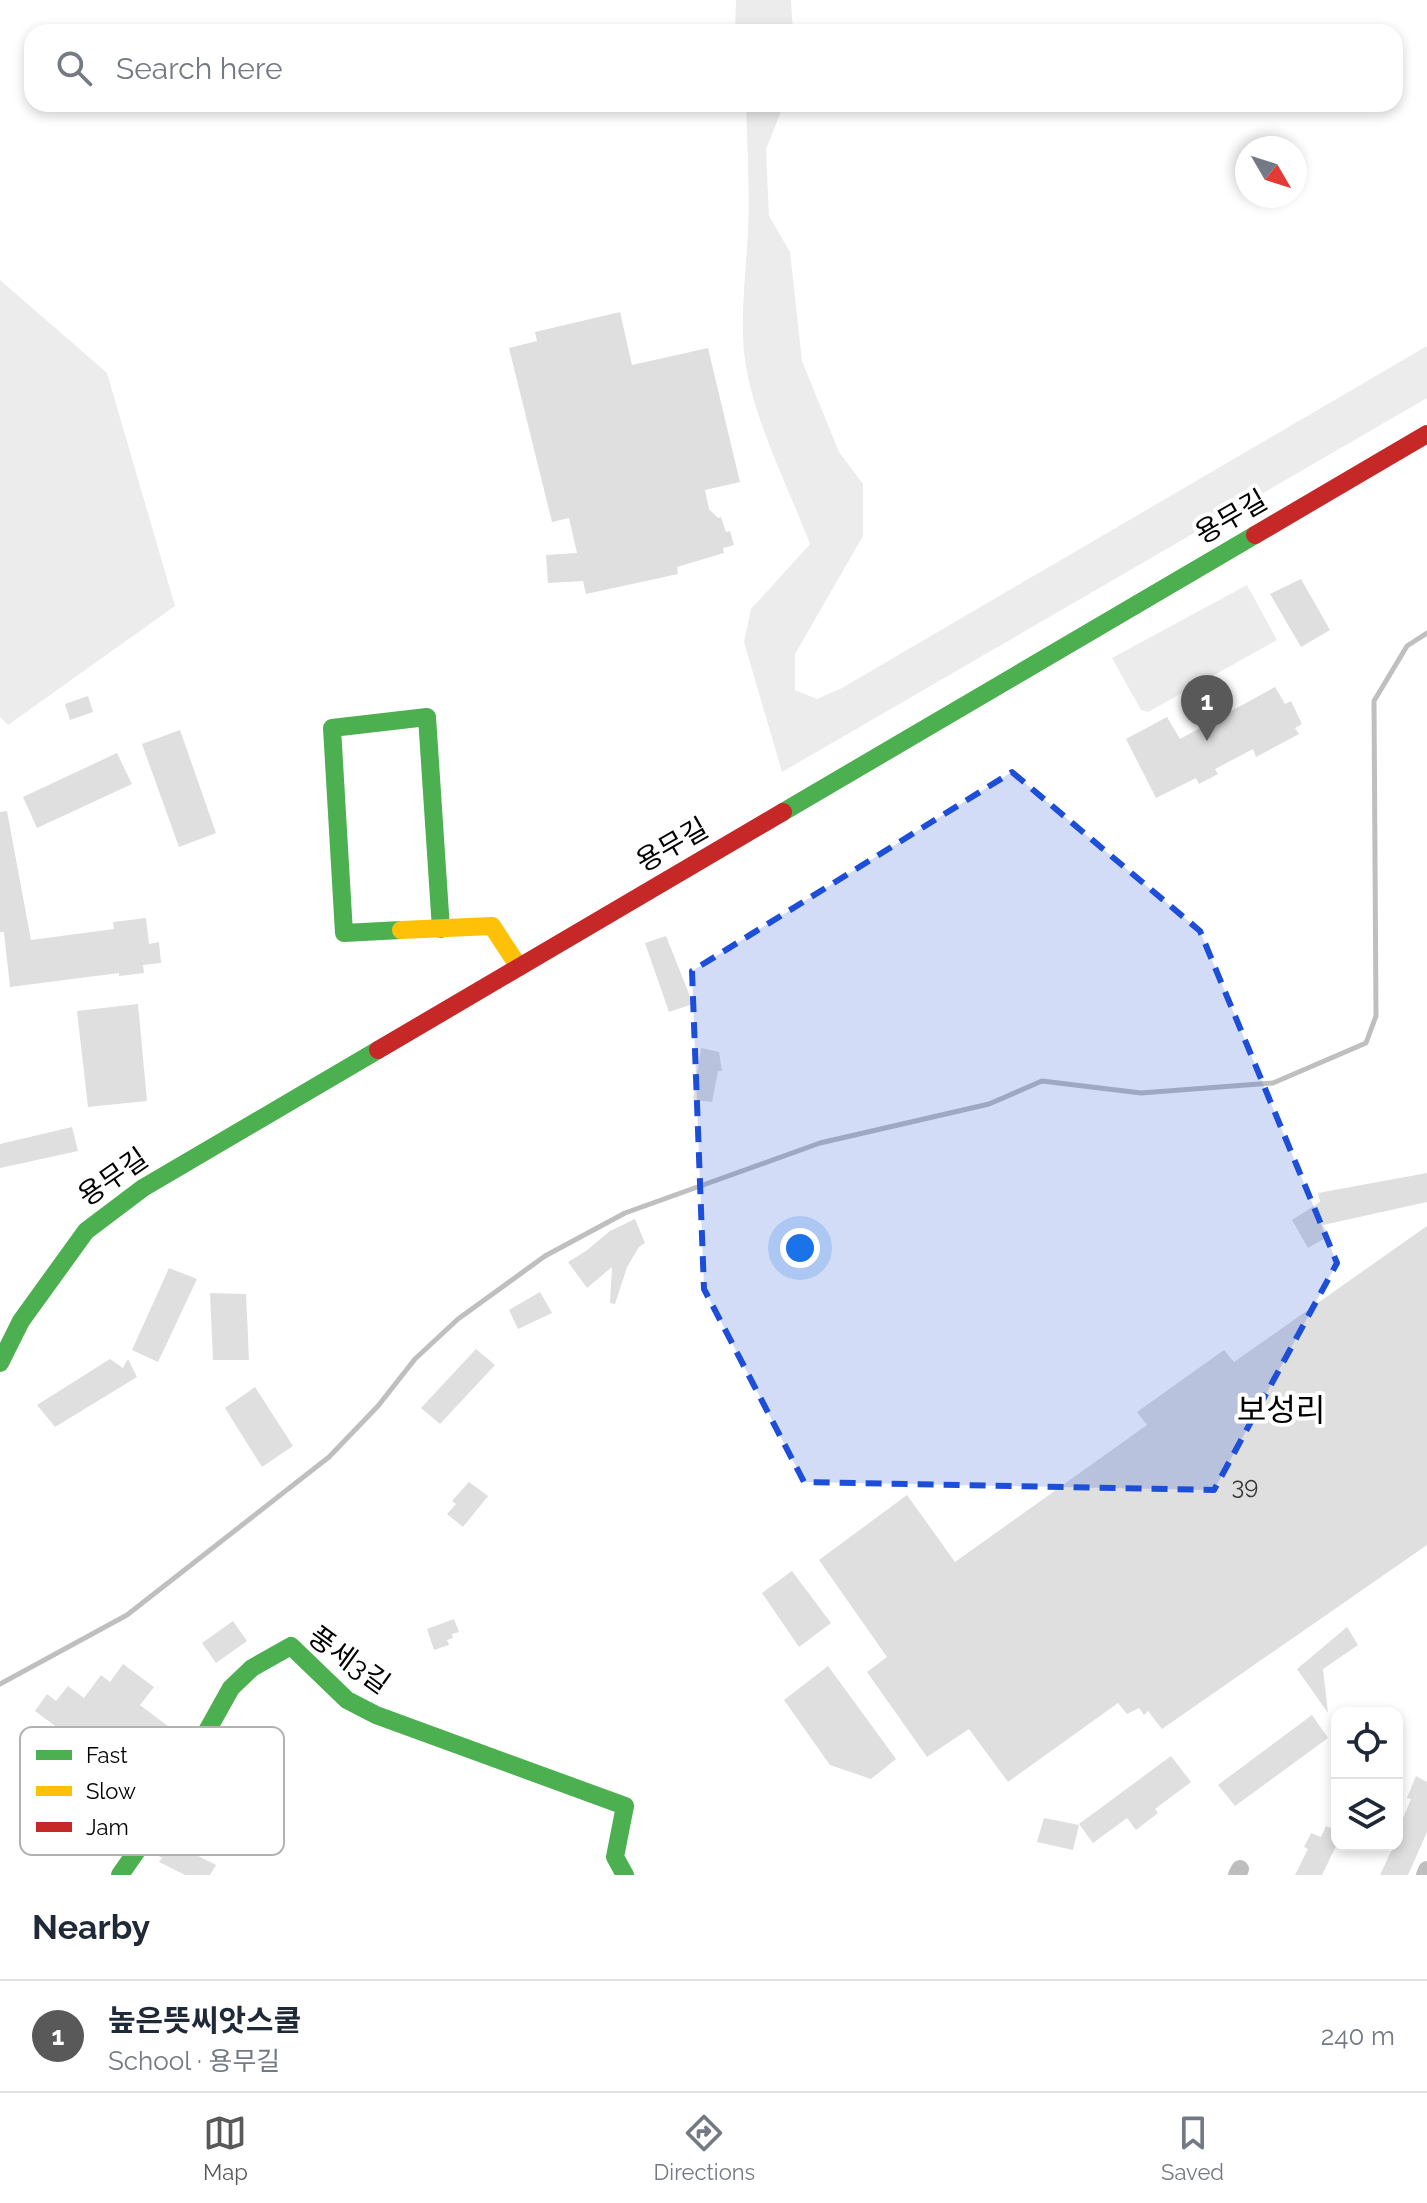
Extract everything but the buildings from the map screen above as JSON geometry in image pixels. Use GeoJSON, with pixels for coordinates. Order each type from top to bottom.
{"type":"FeatureCollection","features":[{"type":"Feature","properties":{"kind":"street","name":"용무길"},"geometry":{"type":"LineString","coordinates":[[0,1363],[21,1321],[86,1231],[143,1188],[1427,434]]}},
{"type":"Feature","properties":{"kind":"street"},"geometry":{"type":"LineString","coordinates":[[441,929],[427,717],[332,728],[344,933],[441,929],[492,926],[519,967]]}},
{"type":"Feature","properties":{"kind":"street","name":"풍세3길"},"geometry":{"type":"LineString","coordinates":[[209,1727],[231,1688],[252,1668],[291,1646],[347,1700],[376,1715],[625,1806],[615,1857],[625,1875]]}},
{"type":"Feature","properties":{"kind":"street","name":"풍세3길"},"geometry":{"type":"LineString","coordinates":[[120,1875],[134,1855]]}},
{"type":"Feature","properties":{"kind":"highlighted area"},"geometry":{"type":"Polygon","coordinates":[[[1012,772],[1200,931],[1337,1263],[1214,1490],[804,1482],[704,1289],[692,971],[1012,772]]]}},
{"type":"Feature","properties":{"kind":"shaded area"},"geometry":{"type":"Polygon","coordinates":[[[736,0],[791,0],[792,24],[735,24],[736,0]]]}},
{"type":"Feature","properties":{"kind":"shaded area"},"geometry":{"type":"Polygon","coordinates":[[[746,112],[781,112],[766,149],[769,216],[790,252],[802,361],[839,452],[863,484],[863,536],[795,654],[795,690],[817,699],[842,688],[1427,346],[1427,398],[782,772],[744,642],[751,609],[810,544],[759,415],[744,356],[749,200],[746,112]]]}},
{"type":"Feature","properties":{"kind":"shaded area"},"geometry":{"type":"Polygon","coordinates":[[[0,280],[107,373],[175,606],[8,725],[0,717],[0,280]]]}},
{"type":"Feature","properties":{"kind":"shaded area"},"geometry":{"type":"Polygon","coordinates":[[[1247,585],[1277,640],[1148,712],[1141,710],[1112,658],[1247,585]]]}},
{"type":"Feature","properties":{"kind":"waterway"},"geometry":{"type":"LineString","coordinates":[[0,1684],[127,1615],[329,1457],[378,1406],[415,1359],[458,1319],[545,1256],[625,1213],[820,1143],[989,1104],[1042,1081],[1141,1093],[1273,1083],[1366,1043],[1376,1016],[1374,701],[1407,646],[1427,633]]}},
{"type":"Feature","properties":{"kind":"traffic: fast"},"geometry":{"type":"LineString","coordinates":[[783,812],[1255,535]]}},
{"type":"Feature","properties":{"kind":"traffic: fast"},"geometry":{"type":"LineString","coordinates":[[401,930],[344,933],[332,728],[427,717],[441,929]]}},
{"type":"Feature","properties":{"kind":"traffic: fast"},"geometry":{"type":"LineString","coordinates":[[0,1363],[21,1321],[86,1231],[143,1188],[378,1050]]}},
{"type":"Feature","properties":{"kind":"traffic: fast"},"geometry":{"type":"LineString","coordinates":[[209,1727],[231,1688],[252,1668],[291,1646],[347,1700],[376,1715],[625,1806],[615,1857],[625,1875]]}},
{"type":"Feature","properties":{"kind":"traffic: fast"},"geometry":{"type":"LineString","coordinates":[[120,1875],[134,1855]]}},
{"type":"Feature","properties":{"kind":"traffic: slow"},"geometry":{"type":"LineString","coordinates":[[401,930],[492,926],[519,967]]}},
{"type":"Feature","properties":{"kind":"traffic: jam"},"geometry":{"type":"LineString","coordinates":[[1255,535],[1427,434]]}},
{"type":"Feature","properties":{"kind":"traffic: jam"},"geometry":{"type":"LineString","coordinates":[[378,1050],[783,812]]}},
{"type":"Feature","properties":{"kind":"place","name":"높은뜻씨앗스쿨"},"geometry":{"type":"Point","coordinates":[1207,741]}},
{"type":"Feature","properties":{"kind":"district","name":"보성리"},"geometry":{"type":"Point","coordinates":[1281,1409]}}]}
